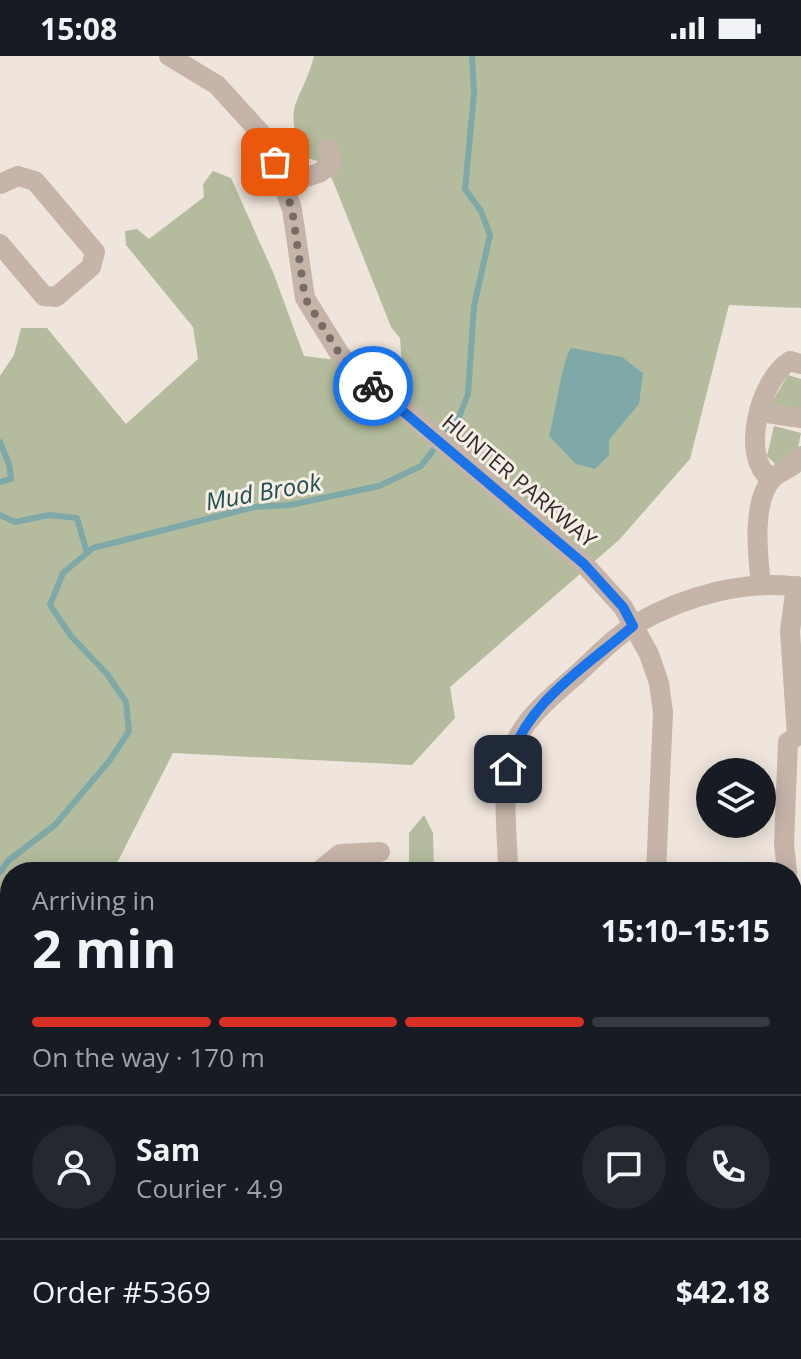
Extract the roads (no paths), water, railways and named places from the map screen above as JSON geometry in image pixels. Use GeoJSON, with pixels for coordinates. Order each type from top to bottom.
{"type":"FeatureCollection","features":[{"type":"Feature","properties":{"kind":"street","name":"HUNTER PARKWAY"},"geometry":{"type":"LineString","coordinates":[[169,56],[217,85],[267,140],[292,209],[305,298],[341,356],[379,393],[584,564],[623,607],[659,683],[663,712],[656,862]]}},
{"type":"Feature","properties":{"kind":"street"},"geometry":{"type":"LineString","coordinates":[[283,184],[319,173],[332,163],[328,148]]}},
{"type":"Feature","properties":{"kind":"street"},"geometry":{"type":"LineString","coordinates":[[0,184],[18,176],[35,181],[95,252],[91,267],[68,287],[56,297],[44,296],[0,244]]}},
{"type":"Feature","properties":{"kind":"street"},"geometry":{"type":"LineString","coordinates":[[771,479],[761,472],[755,453],[759,412],[782,366],[790,361],[801,364]]}},
{"type":"Feature","properties":{"kind":"street"},"geometry":{"type":"LineString","coordinates":[[759,412],[801,418]]}},
{"type":"Feature","properties":{"kind":"street"},"geometry":{"type":"LineString","coordinates":[[761,585],[756,543],[760,509],[771,479],[797,464],[801,456]]}},
{"type":"Feature","properties":{"kind":"street"},"geometry":{"type":"LineString","coordinates":[[508,862],[508,769],[522,730],[546,701],[633,626],[671,607],[717,592],[761,585],[798,587],[790,631],[799,737],[788,742],[786,862]]}},
{"type":"Feature","properties":{"kind":"street"},"geometry":{"type":"LineString","coordinates":[[330,862],[340,854],[380,852]]}},
{"type":"Feature","properties":{"kind":"water"},"geometry":{"type":"Polygon","coordinates":[[[571,348],[622,357],[643,373],[639,404],[609,440],[609,455],[595,469],[576,464],[549,436],[571,348]]]}},
{"type":"Feature","properties":{"kind":"waterway","name":"Mud Brook"},"geometry":{"type":"LineString","coordinates":[[8,862],[55,825],[110,760],[129,731],[126,702],[107,674],[71,636],[50,605],[63,573],[93,548],[254,507],[290,505],[379,486],[421,466],[459,417],[468,394],[474,306],[490,235],[481,211],[465,189],[474,94],[472,56]]}},
{"type":"Feature","properties":{"kind":"waterway"},"geometry":{"type":"LineString","coordinates":[[0,442],[11,479],[0,482]]}},
{"type":"Feature","properties":{"kind":"waterway"},"geometry":{"type":"LineString","coordinates":[[0,515],[15,522],[49,515],[77,518],[87,553]]}}]}
